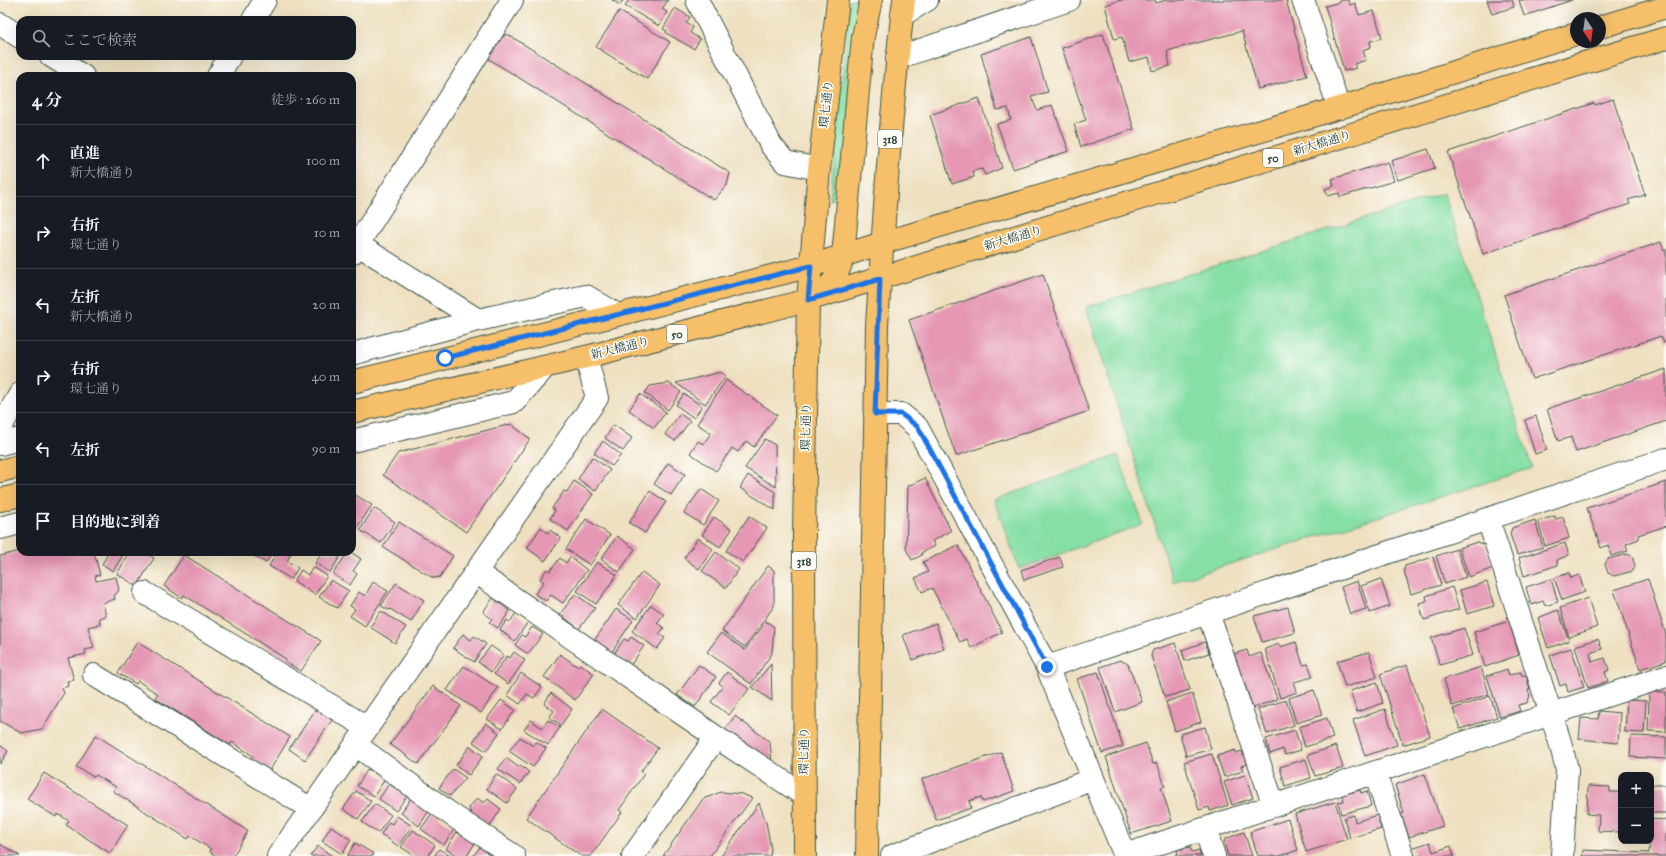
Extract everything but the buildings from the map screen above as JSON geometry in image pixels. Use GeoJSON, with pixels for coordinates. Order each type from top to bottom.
{"type":"FeatureCollection","features":[{"type":"Feature","properties":{"kind":"main road","name":"環七通り"},"geometry":{"type":"LineString","coordinates":[[805,856],[804,533],[808,300],[819,169],[838,0]]}},
{"type":"Feature","properties":{"kind":"main road"},"geometry":{"type":"LineString","coordinates":[[808,300],[824,291],[832,284],[843,256],[863,36],[871,0]]}},
{"type":"Feature","properties":{"kind":"main road"},"geometry":{"type":"LineString","coordinates":[[1606,25],[1658,6]]}},
{"type":"Feature","properties":{"kind":"main road","name":"318"},"geometry":{"type":"LineString","coordinates":[[867,856],[875,414],[880,279],[897,58],[903,7]]}},
{"type":"Feature","properties":{"kind":"main road","name":"50"},"geometry":{"type":"LineString","coordinates":[[356,381],[616,314],[811,266],[882,243],[1340,108],[1570,36]]}},
{"type":"Feature","properties":{"kind":"main road","name":"新大橋通り"},"geometry":{"type":"LineString","coordinates":[[356,411],[586,357],[808,300],[1666,38]]}},
{"type":"Feature","properties":{"kind":"main road"},"geometry":{"type":"LineString","coordinates":[[0,471],[16,467]]}},
{"type":"Feature","properties":{"kind":"main road"},"geometry":{"type":"LineString","coordinates":[[0,500],[16,495]]}},
{"type":"Feature","properties":{"kind":"street"},"geometry":{"type":"LineString","coordinates":[[255,16],[265,0]]}},
{"type":"Feature","properties":{"kind":"street"},"geometry":{"type":"LineString","coordinates":[[356,243],[512,0]]}},
{"type":"Feature","properties":{"kind":"street"},"geometry":{"type":"LineString","coordinates":[[697,0],[771,145],[785,162],[819,169]]}},
{"type":"Feature","properties":{"kind":"street"},"geometry":{"type":"LineString","coordinates":[[903,7],[927,0]]}},
{"type":"Feature","properties":{"kind":"street"},"geometry":{"type":"LineString","coordinates":[[897,58],[1069,0]]}},
{"type":"Feature","properties":{"kind":"street"},"geometry":{"type":"LineString","coordinates":[[1303,0],[1340,108]]}},
{"type":"Feature","properties":{"kind":"street"},"geometry":{"type":"LineString","coordinates":[[0,24],[16,34]]}},
{"type":"Feature","properties":{"kind":"street"},"geometry":{"type":"LineString","coordinates":[[57,60],[77,72]]}},
{"type":"Feature","properties":{"kind":"street"},"geometry":{"type":"LineString","coordinates":[[220,72],[228,60]]}},
{"type":"Feature","properties":{"kind":"street"},"geometry":{"type":"LineString","coordinates":[[356,247],[478,320]]}},
{"type":"Feature","properties":{"kind":"street"},"geometry":{"type":"LineString","coordinates":[[356,353],[478,320],[586,296],[616,314]]}},
{"type":"Feature","properties":{"kind":"street"},"geometry":{"type":"LineString","coordinates":[[278,856],[597,398],[586,357]]}},
{"type":"Feature","properties":{"kind":"street"},"geometry":{"type":"LineString","coordinates":[[356,440],[514,402],[545,367]]}},
{"type":"Feature","properties":{"kind":"street"},"geometry":{"type":"LineString","coordinates":[[0,428],[16,401]]}},
{"type":"Feature","properties":{"kind":"street"},"geometry":{"type":"LineString","coordinates":[[875,414],[901,414],[918,427],[1047,667],[1125,856],[1666,676]]}},
{"type":"Feature","properties":{"kind":"street"},"geometry":{"type":"LineString","coordinates":[[0,444],[16,440]]}},
{"type":"Feature","properties":{"kind":"street"},"geometry":{"type":"LineString","coordinates":[[1047,667],[1666,459]]}},
{"type":"Feature","properties":{"kind":"street"},"geometry":{"type":"LineString","coordinates":[[1488,519],[1551,714],[1567,769],[1562,856]]}},
{"type":"Feature","properties":{"kind":"street"},"geometry":{"type":"LineString","coordinates":[[0,528],[16,524]]}},
{"type":"Feature","properties":{"kind":"street"},"geometry":{"type":"LineString","coordinates":[[476,572],[716,737],[804,795]]}},
{"type":"Feature","properties":{"kind":"street"},"geometry":{"type":"LineString","coordinates":[[145,593],[362,737],[452,815],[514,856]]}},
{"type":"Feature","properties":{"kind":"street"},"geometry":{"type":"LineString","coordinates":[[1208,613],[1274,806]]}},
{"type":"Feature","properties":{"kind":"street"},"geometry":{"type":"LineString","coordinates":[[94,675],[311,809]]}},
{"type":"Feature","properties":{"kind":"street"},"geometry":{"type":"LineString","coordinates":[[633,856],[716,737]]}},
{"type":"Feature","properties":{"kind":"street"},"geometry":{"type":"LineString","coordinates":[[1375,773],[1403,856]]}},
{"type":"Feature","properties":{"kind":"street"},"geometry":{"type":"LineString","coordinates":[[892,856],[1093,779]]}},
{"type":"Feature","properties":{"kind":"street"},"geometry":{"type":"LineString","coordinates":[[1205,829],[1214,856]]}},
{"type":"Feature","properties":{"kind":"green space"},"geometry":{"type":"Polygon","coordinates":[[[850,0],[864,0],[843,198],[830,200],[850,0]]]}},
{"type":"Feature","properties":{"kind":"green space"},"geometry":{"type":"Polygon","coordinates":[[[1444,193],[1532,468],[1173,582],[1086,307],[1444,193]]]}},
{"type":"Feature","properties":{"kind":"green space"},"geometry":{"type":"Polygon","coordinates":[[[1118,455],[1143,524],[1019,569],[994,500],[1118,455]]]}},
{"type":"Feature","properties":{"kind":"route"},"geometry":{"type":"LineString","coordinates":[[445,358],[811,266],[808,300],[880,279],[877,326],[875,414],[901,414],[918,427],[1047,667]]}}]}
